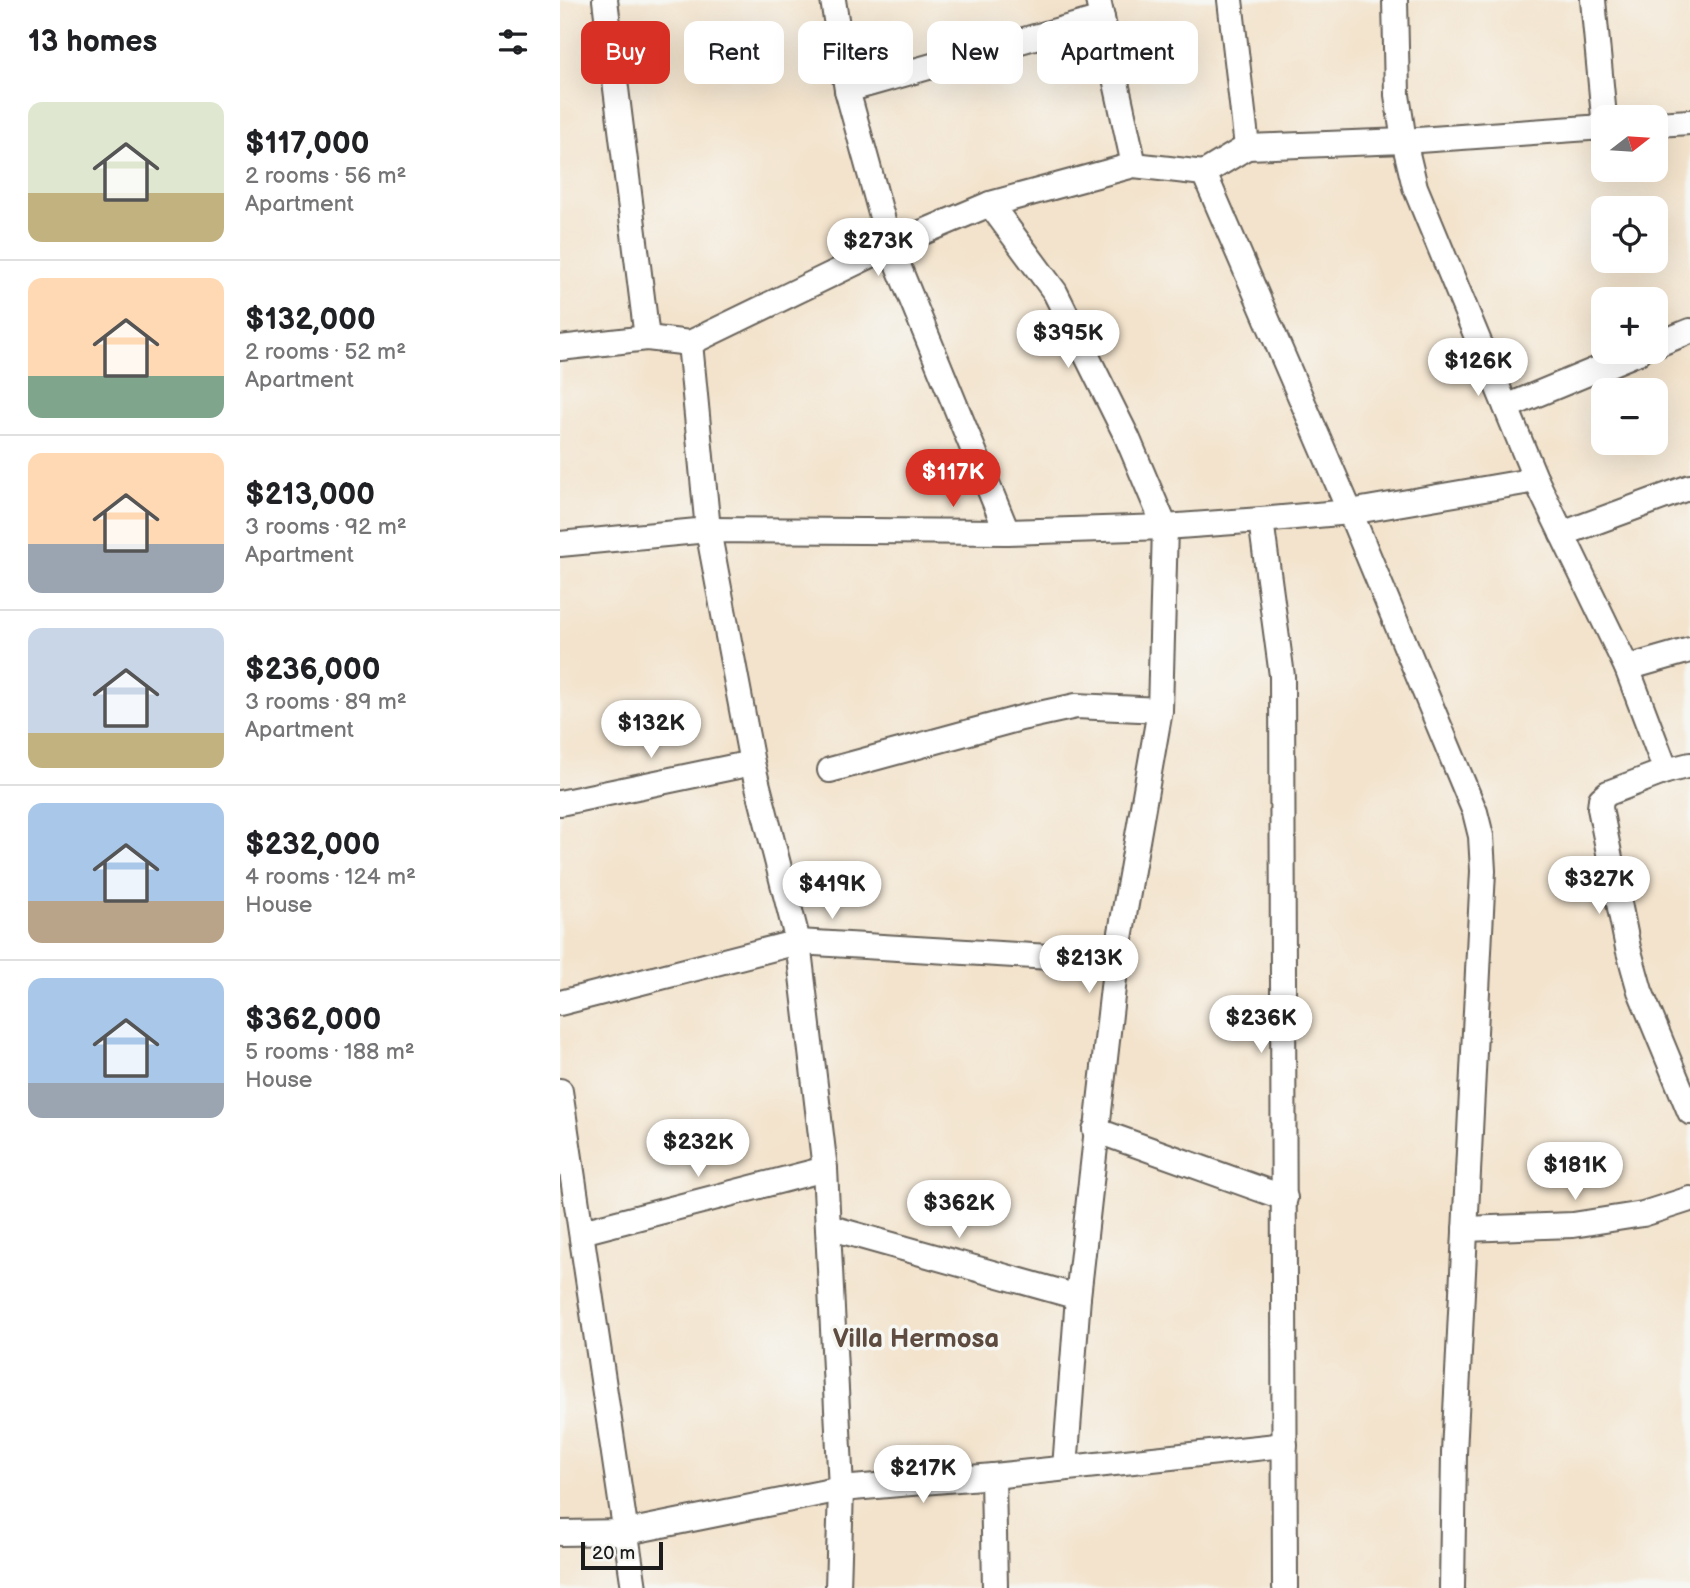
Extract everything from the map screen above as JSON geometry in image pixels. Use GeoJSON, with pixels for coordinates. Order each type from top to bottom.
{"type":"FeatureCollection","features":[{"type":"Feature","properties":{"kind":"street"},"geometry":{"type":"LineString","coordinates":[[605,0],[647,338]]}},
{"type":"Feature","properties":{"kind":"street"},"geometry":{"type":"LineString","coordinates":[[833,0],[847,89],[890,246],[1007,532]]}},
{"type":"Feature","properties":{"kind":"street"},"geometry":{"type":"LineString","coordinates":[[1230,0],[1247,147]]}},
{"type":"Feature","properties":{"kind":"street"},"geometry":{"type":"LineString","coordinates":[[1395,0],[1397,95],[1415,187],[1536,480],[1627,668],[1666,771]]}},
{"type":"Feature","properties":{"kind":"street"},"geometry":{"type":"LineString","coordinates":[[1593,0],[1603,105]]}},
{"type":"Feature","properties":{"kind":"street"},"geometry":{"type":"LineString","coordinates":[[847,89],[1100,9],[1133,165]]}},
{"type":"Feature","properties":{"kind":"street"},"geometry":{"type":"LineString","coordinates":[[1668,123],[1690,122]]}},
{"type":"Feature","properties":{"kind":"street"},"geometry":{"type":"LineString","coordinates":[[560,348],[647,338],[690,343],[890,246],[990,204],[1133,165],[1205,173],[1247,147],[1404,141],[1591,129]]}},
{"type":"Feature","properties":{"kind":"street"},"geometry":{"type":"LineString","coordinates":[[1205,173],[1475,813],[1480,836],[1483,871],[1454,1453],[1451,1588]]}},
{"type":"Feature","properties":{"kind":"street"},"geometry":{"type":"LineString","coordinates":[[990,204],[1055,292],[1127,437],[1165,527],[1160,710],[1116,961],[1078,1297],[1065,1468]]}},
{"type":"Feature","properties":{"kind":"street"},"geometry":{"type":"LineString","coordinates":[[1668,340],[1690,331]]}},
{"type":"Feature","properties":{"kind":"street"},"geometry":{"type":"LineString","coordinates":[[690,343],[708,530],[752,763],[798,942],[825,1169],[841,1489],[838,1588]]}},
{"type":"Feature","properties":{"kind":"street"},"geometry":{"type":"LineString","coordinates":[[1506,407],[1610,364]]}},
{"type":"Feature","properties":{"kind":"street"},"geometry":{"type":"LineString","coordinates":[[560,544],[708,530],[1007,532],[1165,527],[1350,512],[1536,480]]}},
{"type":"Feature","properties":{"kind":"street"},"geometry":{"type":"LineString","coordinates":[[1562,534],[1690,487]]}},
{"type":"Feature","properties":{"kind":"street"},"geometry":{"type":"LineString","coordinates":[[1261,520],[1283,676],[1285,1588]]}},
{"type":"Feature","properties":{"kind":"street"},"geometry":{"type":"LineString","coordinates":[[1627,668],[1690,650]]}},
{"type":"Feature","properties":{"kind":"street"},"geometry":{"type":"LineString","coordinates":[[830,770],[1021,718],[1076,706],[1160,710]]}},
{"type":"Feature","properties":{"kind":"street"},"geometry":{"type":"LineString","coordinates":[[560,803],[752,763]]}},
{"type":"Feature","properties":{"kind":"street"},"geometry":{"type":"LineString","coordinates":[[1690,765],[1608,793],[1601,799],[1600,808],[1628,948],[1640,991],[1690,1112]]}},
{"type":"Feature","properties":{"kind":"street"},"geometry":{"type":"LineString","coordinates":[[560,1003],[798,942],[1116,961]]}},
{"type":"Feature","properties":{"kind":"street"},"geometry":{"type":"LineString","coordinates":[[560,1091],[634,1588]]}},
{"type":"Feature","properties":{"kind":"street"},"geometry":{"type":"LineString","coordinates":[[1095,1130],[1285,1198]]}},
{"type":"Feature","properties":{"kind":"street"},"geometry":{"type":"LineString","coordinates":[[582,1232],[825,1169]]}},
{"type":"Feature","properties":{"kind":"street"},"geometry":{"type":"LineString","coordinates":[[1465,1230],[1573,1225],[1643,1214],[1690,1199]]}},
{"type":"Feature","properties":{"kind":"street"},"geometry":{"type":"LineString","coordinates":[[828,1227],[1078,1297]]}},
{"type":"Feature","properties":{"kind":"street"},"geometry":{"type":"LineString","coordinates":[[560,1534],[627,1532],[841,1489],[1285,1445]]}},
{"type":"Feature","properties":{"kind":"street"},"geometry":{"type":"LineString","coordinates":[[993,1476],[995,1588]]}},
{"type":"Feature","properties":{"kind":"district","name":"Villa Hermosa"},"geometry":{"type":"Point","coordinates":[916,1339]}}]}
